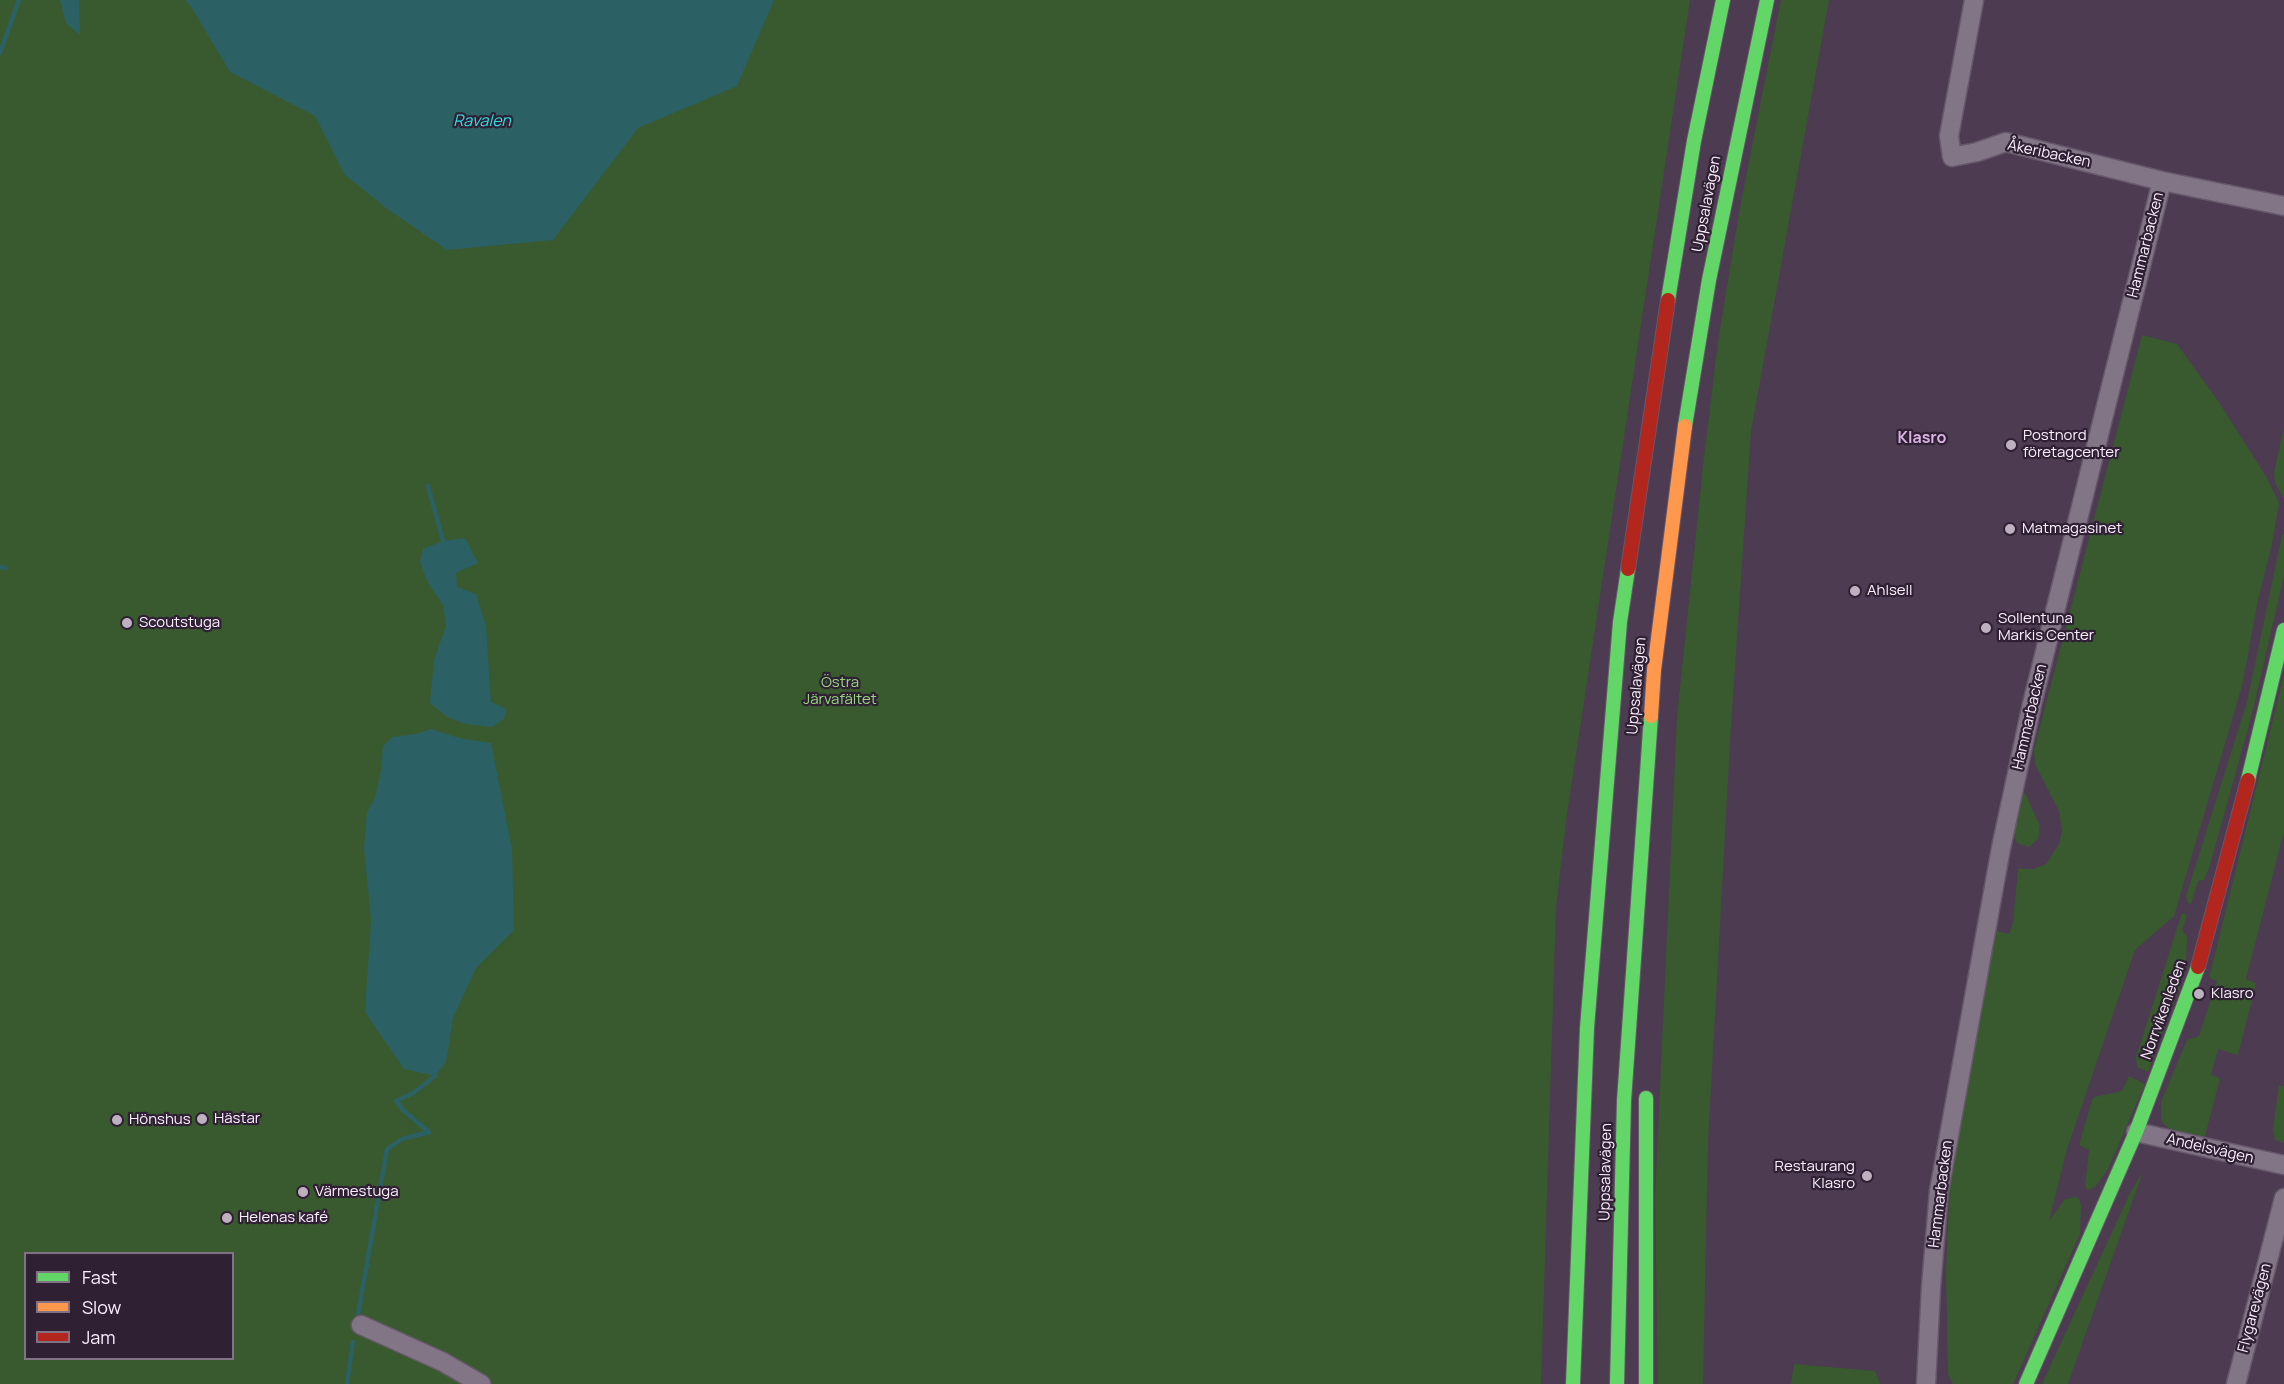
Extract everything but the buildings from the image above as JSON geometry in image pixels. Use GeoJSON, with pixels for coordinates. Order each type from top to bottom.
{"type":"FeatureCollection","features":[{"type":"Feature","properties":{"kind":"main road","name":"Uppsalavägen"},"geometry":{"type":"LineString","coordinates":[[1573,1384],[1587,1028],[1620,622],[1651,408],[1692,153],[1723,0]]}},
{"type":"Feature","properties":{"kind":"main road","name":"Uppsalavägen"},"geometry":{"type":"LineString","coordinates":[[1617,1384],[1624,1101],[1654,670],[1687,412],[1709,280],[1767,0]]}},
{"type":"Feature","properties":{"kind":"main road","name":"Norrvikenleden"},"geometry":{"type":"LineString","coordinates":[[2026,1384],[2136,1132],[2196,975],[2260,736],[2284,630]]}},
{"type":"Feature","properties":{"kind":"main road"},"geometry":{"type":"LineString","coordinates":[[1642,830],[1644,1007]]}},
{"type":"Feature","properties":{"kind":"main road"},"geometry":{"type":"LineString","coordinates":[[1646,1089],[1646,1384]]}},
{"type":"Feature","properties":{"kind":"street","name":"Åkeribacken"},"geometry":{"type":"LineString","coordinates":[[1974,0],[1949,136],[1952,157],[1977,152],[2006,142],[2162,181]]}},
{"type":"Feature","properties":{"kind":"street","name":"Hammarbacken"},"geometry":{"type":"LineString","coordinates":[[1926,1384],[1939,1191],[2001,848],[2032,704],[2162,181],[2284,206]]}},
{"type":"Feature","properties":{"kind":"street","name":"Andelsvägen"},"geometry":{"type":"LineString","coordinates":[[2136,1132],[2284,1165]]}},
{"type":"Feature","properties":{"kind":"street","name":"Flygarevägen"},"geometry":{"type":"LineString","coordinates":[[2236,1384],[2284,1198]]}},
{"type":"Feature","properties":{"kind":"street"},"geometry":{"type":"LineString","coordinates":[[361,1325],[443,1362],[481,1384]]}},
{"type":"Feature","properties":{"kind":"green space","name":"Östra Järvafältet"},"geometry":{"type":"Polygon","coordinates":[[[0,0],[1690,0],[1567,814],[1556,907],[1541,1384],[0,1384],[0,0]]]}},
{"type":"Feature","properties":{"kind":"green space"},"geometry":{"type":"Polygon","coordinates":[[[1781,0],[1829,0],[1751,431],[1731,725],[1708,1142],[1703,1384],[1658,1384],[1655,1197],[1677,717],[1718,342],[1740,207],[1781,0]]]}},
{"type":"Feature","properties":{"kind":"green space"},"geometry":{"type":"Polygon","coordinates":[[[2142,335],[2177,344],[2218,401],[2267,478],[2279,503],[2272,544],[2258,600],[2242,686],[2174,916],[2135,950],[2067,1149],[2049,1221],[2065,1199],[2079,1198],[2080,1234],[2013,1384],[1953,1384],[1948,1374],[1946,1271],[1950,1178],[1967,1079],[1996,931],[2009,934],[2013,923],[2018,869],[2034,869],[2046,864],[2059,844],[2062,831],[2059,811],[2035,764],[2034,750],[2142,335]]]}},
{"type":"Feature","properties":{"kind":"green space"},"geometry":{"type":"Polygon","coordinates":[[[2284,428],[2284,499],[2275,483],[2274,472],[2284,428]]]}},
{"type":"Feature","properties":{"kind":"green space"},"geometry":{"type":"Polygon","coordinates":[[[2284,534],[2284,576],[2252,714],[2210,865],[2204,880],[2198,881],[2191,904],[2188,903],[2186,896],[2247,702],[2284,534]]]}},
{"type":"Feature","properties":{"kind":"green space"},"geometry":{"type":"Polygon","coordinates":[[[2284,675],[2284,831],[2246,979],[2256,983],[2238,1055],[2218,1049],[2211,1075],[2220,1078],[2204,1140],[2174,1132],[2168,1128],[2161,1121],[2161,1102],[2187,1040],[2199,1036],[2217,981],[2209,978],[2284,675]]]}},
{"type":"Feature","properties":{"kind":"green space"},"geometry":{"type":"Polygon","coordinates":[[[2025,793],[2040,826],[2038,839],[2029,847],[2017,843],[2013,833],[2025,793]]]}},
{"type":"Feature","properties":{"kind":"green space"},"geometry":{"type":"Polygon","coordinates":[[[2182,913],[2187,915],[2182,930],[2187,937],[2186,964],[2148,1072],[2137,1067],[2136,1057],[2182,913]]]}},
{"type":"Feature","properties":{"kind":"green space"},"geometry":{"type":"Polygon","coordinates":[[[2129,1076],[2145,1084],[2108,1169],[2095,1187],[2087,1190],[2085,1185],[2089,1150],[2079,1145],[2092,1100],[2094,1097],[2122,1091],[2129,1076]]]}},
{"type":"Feature","properties":{"kind":"green space"},"geometry":{"type":"Polygon","coordinates":[[[2279,1085],[2284,1086],[2284,1143],[2275,1140],[2273,1130],[2279,1085]]]}},
{"type":"Feature","properties":{"kind":"green space"},"geometry":{"type":"Polygon","coordinates":[[[2143,1171],[2068,1384],[2042,1384],[2129,1195],[2143,1171]]]}},
{"type":"Feature","properties":{"kind":"green space"},"geometry":{"type":"Polygon","coordinates":[[[1794,1364],[1875,1371],[1880,1384],[1791,1384],[1794,1364]]]}},
{"type":"Feature","properties":{"kind":"water"},"geometry":{"type":"Polygon","coordinates":[[[60,0],[79,0],[80,35],[66,23],[60,0]]]}},
{"type":"Feature","properties":{"kind":"water","name":"Ravalen"},"geometry":{"type":"Polygon","coordinates":[[[185,0],[774,0],[737,86],[638,128],[553,240],[447,250],[386,208],[345,175],[315,116],[230,72],[185,0]]]}},
{"type":"Feature","properties":{"kind":"water"},"geometry":{"type":"Polygon","coordinates":[[[465,538],[478,563],[456,573],[457,587],[476,594],[486,626],[491,702],[506,709],[504,719],[492,727],[465,724],[447,717],[430,703],[434,660],[446,626],[443,605],[428,583],[420,562],[423,549],[443,541],[465,538]]]}},
{"type":"Feature","properties":{"kind":"water"},"geometry":{"type":"Polygon","coordinates":[[[431,729],[459,738],[491,743],[512,849],[514,930],[476,968],[453,1018],[446,1062],[435,1076],[404,1069],[365,1012],[371,920],[364,848],[367,812],[375,798],[381,771],[383,746],[392,737],[416,734],[431,729]]]}},
{"type":"Feature","properties":{"kind":"waterway"},"geometry":{"type":"LineString","coordinates":[[0,53],[19,0]]}},
{"type":"Feature","properties":{"kind":"waterway"},"geometry":{"type":"LineString","coordinates":[[428,486],[443,541]]}},
{"type":"Feature","properties":{"kind":"waterway"},"geometry":{"type":"LineString","coordinates":[[0,567],[6,568]]}},
{"type":"Feature","properties":{"kind":"waterway"},"geometry":{"type":"LineString","coordinates":[[357,1320],[387,1149],[402,1139],[429,1132],[404,1111],[396,1101],[413,1093],[435,1076]]}},
{"type":"Feature","properties":{"kind":"waterway"},"geometry":{"type":"LineString","coordinates":[[347,1384],[353,1342]]}},
{"type":"Feature","properties":{"kind":"traffic: fast"},"geometry":{"type":"LineString","coordinates":[[1668,300],[1694,141],[1723,0]]}},
{"type":"Feature","properties":{"kind":"traffic: fast"},"geometry":{"type":"LineString","coordinates":[[1685,426],[1709,280],[1767,0]]}},
{"type":"Feature","properties":{"kind":"traffic: fast"},"geometry":{"type":"LineString","coordinates":[[1573,1384],[1587,1028],[1620,622],[1628,569]]}},
{"type":"Feature","properties":{"kind":"traffic: fast"},"geometry":{"type":"LineString","coordinates":[[2248,780],[2284,630]]}},
{"type":"Feature","properties":{"kind":"traffic: fast"},"geometry":{"type":"LineString","coordinates":[[1617,1384],[1624,1101],[1651,716]]}},
{"type":"Feature","properties":{"kind":"traffic: fast"},"geometry":{"type":"LineString","coordinates":[[2026,1384],[2136,1132],[2198,967]]}},
{"type":"Feature","properties":{"kind":"traffic: fast"},"geometry":{"type":"LineString","coordinates":[[1646,1098],[1646,1384]]}},
{"type":"Feature","properties":{"kind":"traffic: slow"},"geometry":{"type":"LineString","coordinates":[[1651,716],[1654,670],[1685,426]]}},
{"type":"Feature","properties":{"kind":"traffic: jam"},"geometry":{"type":"LineString","coordinates":[[1628,569],[1668,300]]}},
{"type":"Feature","properties":{"kind":"traffic: jam"},"geometry":{"type":"LineString","coordinates":[[2198,967],[2248,780]]}},
{"type":"Feature","properties":{"kind":"place","name":"Postnord företagcenter"},"geometry":{"type":"Point","coordinates":[2011,445]}},
{"type":"Feature","properties":{"kind":"place","name":"Matmagasinet"},"geometry":{"type":"Point","coordinates":[2010,529]}},
{"type":"Feature","properties":{"kind":"place","name":"Ahlsell"},"geometry":{"type":"Point","coordinates":[1855,591]}},
{"type":"Feature","properties":{"kind":"place","name":"Scoutstuga"},"geometry":{"type":"Point","coordinates":[127,623]}},
{"type":"Feature","properties":{"kind":"place","name":"Sollentuna Markis Center"},"geometry":{"type":"Point","coordinates":[1986,628]}},
{"type":"Feature","properties":{"kind":"place","name":"Klasro"},"geometry":{"type":"Point","coordinates":[2199,994]}},
{"type":"Feature","properties":{"kind":"place","name":"Hästar"},"geometry":{"type":"Point","coordinates":[202,1119]}},
{"type":"Feature","properties":{"kind":"place","name":"Hönshus"},"geometry":{"type":"Point","coordinates":[117,1120]}},
{"type":"Feature","properties":{"kind":"place","name":"Restaurang Klasro"},"geometry":{"type":"Point","coordinates":[1867,1176]}},
{"type":"Feature","properties":{"kind":"place","name":"Värmestuga"},"geometry":{"type":"Point","coordinates":[303,1192]}},
{"type":"Feature","properties":{"kind":"place","name":"Helenas kafé"},"geometry":{"type":"Point","coordinates":[227,1218]}},
{"type":"Feature","properties":{"kind":"district","name":"Klasro"},"geometry":{"type":"Point","coordinates":[1922,439]}}]}
